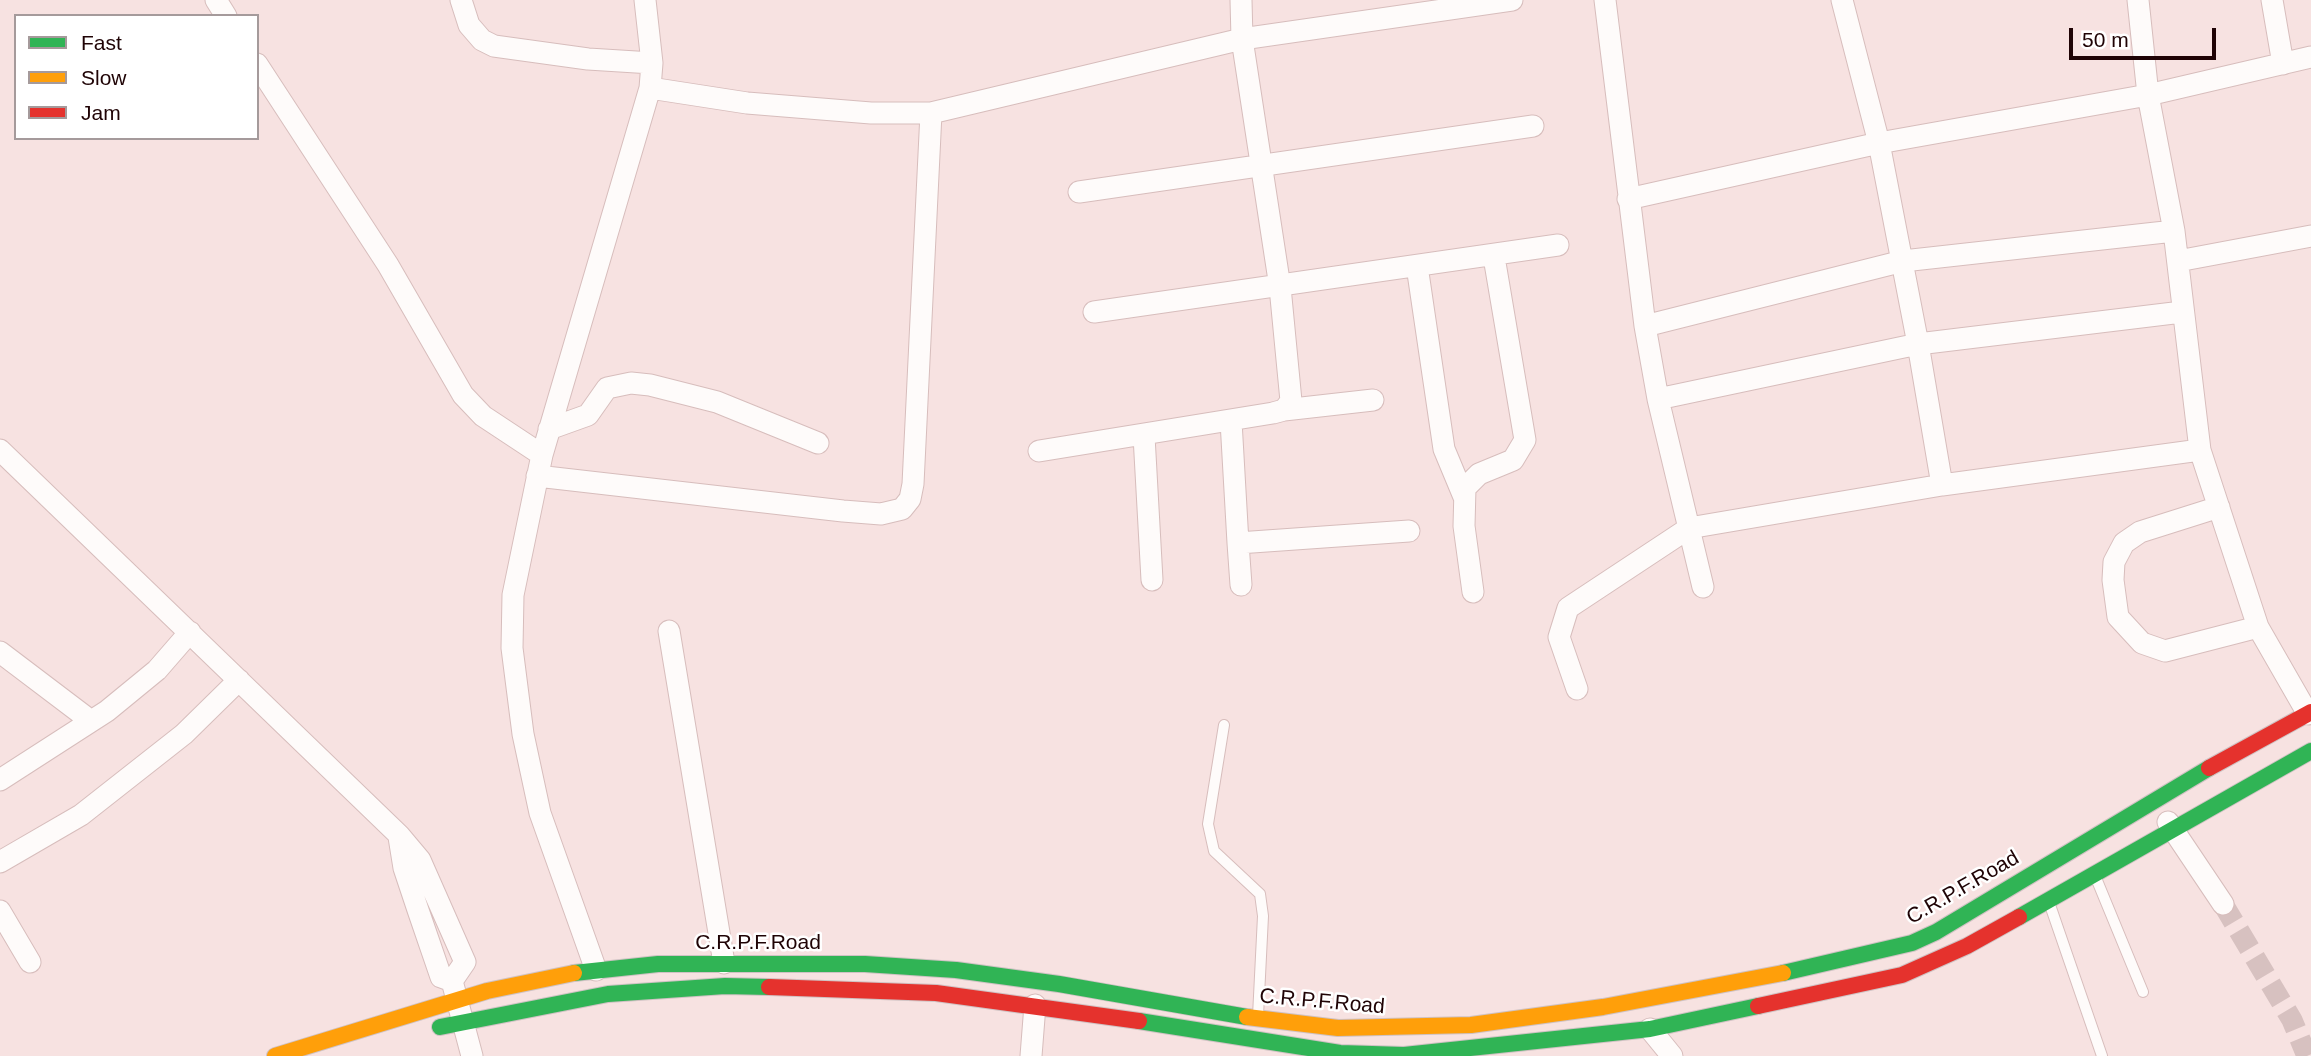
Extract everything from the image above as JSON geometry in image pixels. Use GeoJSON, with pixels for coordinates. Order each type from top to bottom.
{"type":"FeatureCollection","features":[{"type":"Feature","properties":{"kind":"main road","name":"C.R.P.F.Road"},"geometry":{"type":"LineString","coordinates":[[275,1056],[458,1000],[596,970],[724,963],[865,964],[956,970],[1059,984],[1258,1019],[1338,1028],[1471,1025],[1628,1002],[1886,951],[1936,932],[2157,798],[2309,713]]}},
{"type":"Feature","properties":{"kind":"main road","name":"C.R.P.F.Road"},"geometry":{"type":"LineString","coordinates":[[426,1031],[458,1000],[725,986],[936,993],[1035,1005],[1340,1055],[1404,1055],[1650,1029],[1902,975],[1966,946],[2311,751]]}},
{"type":"Feature","properties":{"kind":"street"},"geometry":{"type":"LineString","coordinates":[[461,0],[469,25],[482,40],[494,46],[588,59],[652,63]]}},
{"type":"Feature","properties":{"kind":"street"},"geometry":{"type":"LineString","coordinates":[[596,970],[540,813],[523,734],[512,648],[513,595],[549,429],[650,88],[652,63],[645,0]]}},
{"type":"Feature","properties":{"kind":"street"},"geometry":{"type":"LineString","coordinates":[[1241,0],[1242,39],[1263,165],[1292,393],[1284,410]]}},
{"type":"Feature","properties":{"kind":"street"},"geometry":{"type":"LineString","coordinates":[[650,88],[747,103],[871,113],[931,113],[1242,39],[1513,0]]}},
{"type":"Feature","properties":{"kind":"street"},"geometry":{"type":"LineString","coordinates":[[1605,0],[1645,326],[1658,400],[1703,587]]}},
{"type":"Feature","properties":{"kind":"street"},"geometry":{"type":"LineString","coordinates":[[1842,0],[1879,143],[1903,261],[1942,485]]}},
{"type":"Feature","properties":{"kind":"street"},"geometry":{"type":"LineString","coordinates":[[2138,0],[2148,95],[2174,231],[2200,450],[2258,627],[2309,713]]}},
{"type":"Feature","properties":{"kind":"street"},"geometry":{"type":"LineString","coordinates":[[2272,0],[2283,64]]}},
{"type":"Feature","properties":{"kind":"street"},"geometry":{"type":"LineString","coordinates":[[1628,199],[1879,143],[2148,95],[2311,57]]}},
{"type":"Feature","properties":{"kind":"street"},"geometry":{"type":"LineString","coordinates":[[259,67],[388,265],[463,395],[483,416],[542,455]]}},
{"type":"Feature","properties":{"kind":"street"},"geometry":{"type":"LineString","coordinates":[[537,476],[843,511],[881,514],[902,509],[910,499],[913,484],[931,113]]}},
{"type":"Feature","properties":{"kind":"street"},"geometry":{"type":"LineString","coordinates":[[1079,192],[1533,126]]}},
{"type":"Feature","properties":{"kind":"street"},"geometry":{"type":"LineString","coordinates":[[1645,326],[1903,261],[2174,231]]}},
{"type":"Feature","properties":{"kind":"street"},"geometry":{"type":"LineString","coordinates":[[2178,261],[2311,236]]}},
{"type":"Feature","properties":{"kind":"street"},"geometry":{"type":"LineString","coordinates":[[1094,312],[1494,257],[1558,245]]}},
{"type":"Feature","properties":{"kind":"street"},"geometry":{"type":"LineString","coordinates":[[1473,592],[1464,526],[1464,497],[1470,480],[1513,460],[1525,440],[1494,257]]}},
{"type":"Feature","properties":{"kind":"street"},"geometry":{"type":"LineString","coordinates":[[1417,267],[1444,449],[1464,497]]}},
{"type":"Feature","properties":{"kind":"street"},"geometry":{"type":"LineString","coordinates":[[1658,400],[1917,344],[2182,312]]}},
{"type":"Feature","properties":{"kind":"street"},"geometry":{"type":"LineString","coordinates":[[549,429],[588,415],[607,388],[631,383],[650,385],[717,402],[818,443]]}},
{"type":"Feature","properties":{"kind":"street"},"geometry":{"type":"LineString","coordinates":[[1039,452],[1284,410],[1373,400]]}},
{"type":"Feature","properties":{"kind":"street"},"geometry":{"type":"LineString","coordinates":[[1231,421],[1241,584]]}},
{"type":"Feature","properties":{"kind":"street"},"geometry":{"type":"LineString","coordinates":[[1144,436],[1152,580]]}},
{"type":"Feature","properties":{"kind":"street"},"geometry":{"type":"LineString","coordinates":[[0,450],[399,835],[420,860],[465,962],[458,1000],[472,1056]]}},
{"type":"Feature","properties":{"kind":"street"},"geometry":{"type":"LineString","coordinates":[[1577,689],[1559,637],[1568,608],[1689,528],[1942,485],[2200,450]]}},
{"type":"Feature","properties":{"kind":"street"},"geometry":{"type":"LineString","coordinates":[[2219,507],[2140,533],[2124,543],[2113,571],[2113,600],[2118,617],[2142,643],[2165,651],[2258,627]]}},
{"type":"Feature","properties":{"kind":"street"},"geometry":{"type":"LineString","coordinates":[[1238,543],[1409,531]]}},
{"type":"Feature","properties":{"kind":"street"},"geometry":{"type":"LineString","coordinates":[[669,631],[724,963]]}},
{"type":"Feature","properties":{"kind":"street"},"geometry":{"type":"LineString","coordinates":[[0,780],[90,721],[158,670],[190,632]]}},
{"type":"Feature","properties":{"kind":"street"},"geometry":{"type":"LineString","coordinates":[[0,652],[90,721]]}},
{"type":"Feature","properties":{"kind":"street"},"geometry":{"type":"LineString","coordinates":[[0,862],[81,815],[184,734],[239,680]]}},
{"type":"Feature","properties":{"kind":"street"},"geometry":{"type":"LineString","coordinates":[[2157,798],[2171,828],[2223,904]]}},
{"type":"Feature","properties":{"kind":"street"},"geometry":{"type":"LineString","coordinates":[[0,912],[30,962]]}},
{"type":"Feature","properties":{"kind":"street"},"geometry":{"type":"LineString","coordinates":[[1031,1056],[1035,1005]]}},
{"type":"Feature","properties":{"kind":"street"},"geometry":{"type":"LineString","coordinates":[[1650,1029],[1672,1056]]}},
{"type":"Feature","properties":{"kind":"lane"},"geometry":{"type":"LineString","coordinates":[[1224,725],[1208,824],[1214,851],[1261,894],[1263,916],[1258,1019]]}},
{"type":"Feature","properties":{"kind":"lane"},"geometry":{"type":"LineString","coordinates":[[2094,873],[2143,992]]}},
{"type":"Feature","properties":{"kind":"lane"},"geometry":{"type":"LineString","coordinates":[[2048,899],[2102,1056]]}},
{"type":"Feature","properties":{"kind":"tunnel"},"geometry":{"type":"LineString","coordinates":[[2223,904],[2292,1020],[2307,1056]]}},
{"type":"Feature","properties":{"kind":"traffic: fast"},"geometry":{"type":"LineString","coordinates":[[2019,917],[2311,751]]}},
{"type":"Feature","properties":{"kind":"traffic: fast"},"geometry":{"type":"LineString","coordinates":[[1783,973],[1912,943],[1936,932],[2209,768]]}},
{"type":"Feature","properties":{"kind":"traffic: fast"},"geometry":{"type":"LineString","coordinates":[[574,973],[658,964],[865,964],[956,970],[1059,984],[1247,1017]]}},
{"type":"Feature","properties":{"kind":"traffic: fast"},"geometry":{"type":"LineString","coordinates":[[440,1027],[608,994],[725,986],[769,987]]}},
{"type":"Feature","properties":{"kind":"traffic: fast"},"geometry":{"type":"LineString","coordinates":[[1139,1021],[1340,1053],[1404,1055],[1650,1029],[1758,1006]]}},
{"type":"Feature","properties":{"kind":"traffic: slow"},"geometry":{"type":"LineString","coordinates":[[275,1056],[487,991],[574,973]]}},
{"type":"Feature","properties":{"kind":"traffic: slow"},"geometry":{"type":"LineString","coordinates":[[1247,1017],[1338,1028],[1471,1025],[1603,1007],[1783,973]]}},
{"type":"Feature","properties":{"kind":"traffic: jam"},"geometry":{"type":"LineString","coordinates":[[2209,768],[2311,712]]}},
{"type":"Feature","properties":{"kind":"traffic: jam"},"geometry":{"type":"LineString","coordinates":[[1758,1006],[1902,975],[1967,946],[2019,917]]}},
{"type":"Feature","properties":{"kind":"traffic: jam"},"geometry":{"type":"LineString","coordinates":[[769,987],[936,993],[1139,1021]]}}]}
